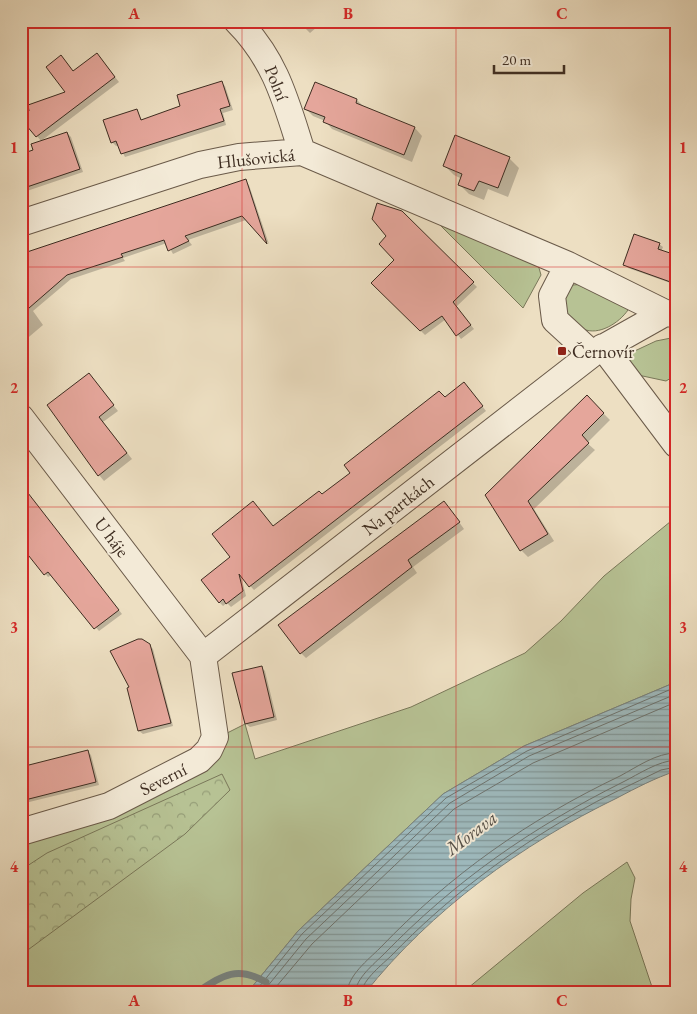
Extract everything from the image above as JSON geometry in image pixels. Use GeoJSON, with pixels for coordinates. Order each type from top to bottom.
{"type":"FeatureCollection","features":[{"type":"Feature","properties":{"kind":"street","name":"Polní"},"geometry":{"type":"LineString","coordinates":[[237,21],[258,43],[273,69],[302,152]]}},
{"type":"Feature","properties":{"kind":"street","name":"Hlušovická"},"geometry":{"type":"LineString","coordinates":[[21,223],[200,165],[240,157],[302,152],[568,265],[671,314]]}},
{"type":"Feature","properties":{"kind":"street"},"geometry":{"type":"LineString","coordinates":[[568,265],[552,296],[555,320],[597,351],[676,444]]}},
{"type":"Feature","properties":{"kind":"street","name":"Na partkách"},"geometry":{"type":"LineString","coordinates":[[203,656],[597,351],[671,314]]}},
{"type":"Feature","properties":{"kind":"street","name":"U háje"},"geometry":{"type":"LineString","coordinates":[[21,418],[203,656]]}},
{"type":"Feature","properties":{"kind":"street","name":"Severní"},"geometry":{"type":"LineString","coordinates":[[21,832],[109,806],[199,760],[209,750],[215,737],[203,656]]}},
{"type":"Feature","properties":{"kind":"green space"},"geometry":{"type":"Polygon","coordinates":[[[434,219],[530,259],[539,268],[541,275],[523,308],[434,219]]]}},
{"type":"Feature","properties":{"kind":"green space"},"geometry":{"type":"Polygon","coordinates":[[[585,284],[623,300],[628,310],[614,324],[608,327],[596,331],[580,328],[563,315],[564,292],[573,285],[585,284]]]}},
{"type":"Feature","properties":{"kind":"green space"},"geometry":{"type":"Polygon","coordinates":[[[676,337],[676,375],[666,381],[638,375],[624,356],[656,341],[676,337]]]}},
{"type":"Feature","properties":{"kind":"green space"},"geometry":{"type":"Polygon","coordinates":[[[676,517],[676,682],[524,746],[443,794],[298,931],[247,993],[21,993],[21,837],[245,724],[255,759],[411,707],[525,653],[561,621],[604,576],[676,517]]]}},
{"type":"Feature","properties":{"kind":"green space"},"geometry":{"type":"Polygon","coordinates":[[[222,774],[230,790],[185,834],[21,955],[21,870],[47,853],[222,774]]]}},
{"type":"Feature","properties":{"kind":"green space"},"geometry":{"type":"Polygon","coordinates":[[[627,862],[635,878],[631,899],[630,921],[654,993],[462,993],[583,893],[627,862]]]}},
{"type":"Feature","properties":{"kind":"water","name":"Morava"},"geometry":{"type":"Polygon","coordinates":[[[676,682],[676,771],[646,783],[582,816],[513,858],[449,907],[419,934],[365,993],[247,993],[298,931],[443,794],[524,746],[676,682]]]}},
{"type":"Feature","properties":{"kind":"building"},"geometry":{"type":"Polygon","coordinates":[[[97,53],[115,77],[36,137],[21,119],[21,114],[29,111],[28,105],[65,92],[46,67],[61,55],[73,71],[97,53]]]}},
{"type":"Feature","properties":{"kind":"building"},"geometry":{"type":"Polygon","coordinates":[[[222,81],[230,106],[220,109],[224,121],[121,154],[116,141],[111,143],[103,120],[137,109],[141,120],[180,106],[177,95],[222,81]]]}},
{"type":"Feature","properties":{"kind":"building"},"geometry":{"type":"Polygon","coordinates":[[[315,82],[357,99],[356,103],[415,127],[404,155],[323,122],[325,117],[304,109],[315,82]]]}},
{"type":"Feature","properties":{"kind":"building"},"geometry":{"type":"Polygon","coordinates":[[[67,132],[80,169],[21,189],[21,154],[33,150],[31,144],[67,132]]]}},
{"type":"Feature","properties":{"kind":"building"},"geometry":{"type":"Polygon","coordinates":[[[455,135],[510,157],[498,188],[479,181],[474,191],[458,185],[462,174],[443,166],[455,135]]]}},
{"type":"Feature","properties":{"kind":"building"},"geometry":{"type":"Polygon","coordinates":[[[246,179],[267,244],[242,216],[185,236],[189,241],[168,251],[164,240],[121,254],[123,257],[67,275],[21,315],[21,254],[246,179]]]}},
{"type":"Feature","properties":{"kind":"building"},"geometry":{"type":"Polygon","coordinates":[[[377,203],[402,211],[474,282],[453,302],[471,325],[456,336],[442,316],[420,331],[371,283],[394,260],[379,244],[386,236],[372,219],[377,203]]]}},
{"type":"Feature","properties":{"kind":"building"},"geometry":{"type":"Polygon","coordinates":[[[634,234],[660,243],[658,249],[676,255],[676,284],[623,265],[634,234]]]}},
{"type":"Feature","properties":{"kind":"building"},"geometry":{"type":"Polygon","coordinates":[[[89,373],[114,405],[99,417],[127,453],[98,476],[47,405],[89,373]]]}},
{"type":"Feature","properties":{"kind":"building"},"geometry":{"type":"Polygon","coordinates":[[[464,382],[483,406],[249,587],[239,574],[243,591],[226,604],[223,599],[219,603],[201,580],[230,557],[212,534],[253,501],[273,526],[319,491],[322,494],[350,473],[344,465],[439,391],[445,397],[464,382]]]}},
{"type":"Feature","properties":{"kind":"building"},"geometry":{"type":"Polygon","coordinates":[[[587,395],[604,413],[582,435],[589,443],[528,501],[548,534],[520,551],[485,495],[587,395]]]}},
{"type":"Feature","properties":{"kind":"building"},"geometry":{"type":"Polygon","coordinates":[[[21,484],[119,610],[94,629],[48,572],[44,575],[21,546],[21,484]]]}},
{"type":"Feature","properties":{"kind":"building"},"geometry":{"type":"Polygon","coordinates":[[[444,501],[460,522],[408,560],[412,567],[300,654],[278,625],[444,501]]]}},
{"type":"Feature","properties":{"kind":"building"},"geometry":{"type":"Polygon","coordinates":[[[142,639],[150,644],[171,723],[138,731],[127,688],[129,687],[110,651],[142,639]]]}},
{"type":"Feature","properties":{"kind":"building"},"geometry":{"type":"Polygon","coordinates":[[[262,666],[274,717],[245,724],[232,673],[262,666]]]}},
{"type":"Feature","properties":{"kind":"building"},"geometry":{"type":"Polygon","coordinates":[[[88,750],[96,782],[21,801],[21,767],[88,750]]]}},
{"type":"Feature","properties":{"kind":"waterway"},"geometry":{"type":"LineString","coordinates":[[196,993],[230,975],[246,974],[266,982]]}},
{"type":"Feature","properties":{"kind":"place","name":"Černovír"},"geometry":{"type":"Point","coordinates":[562,351]}}]}
